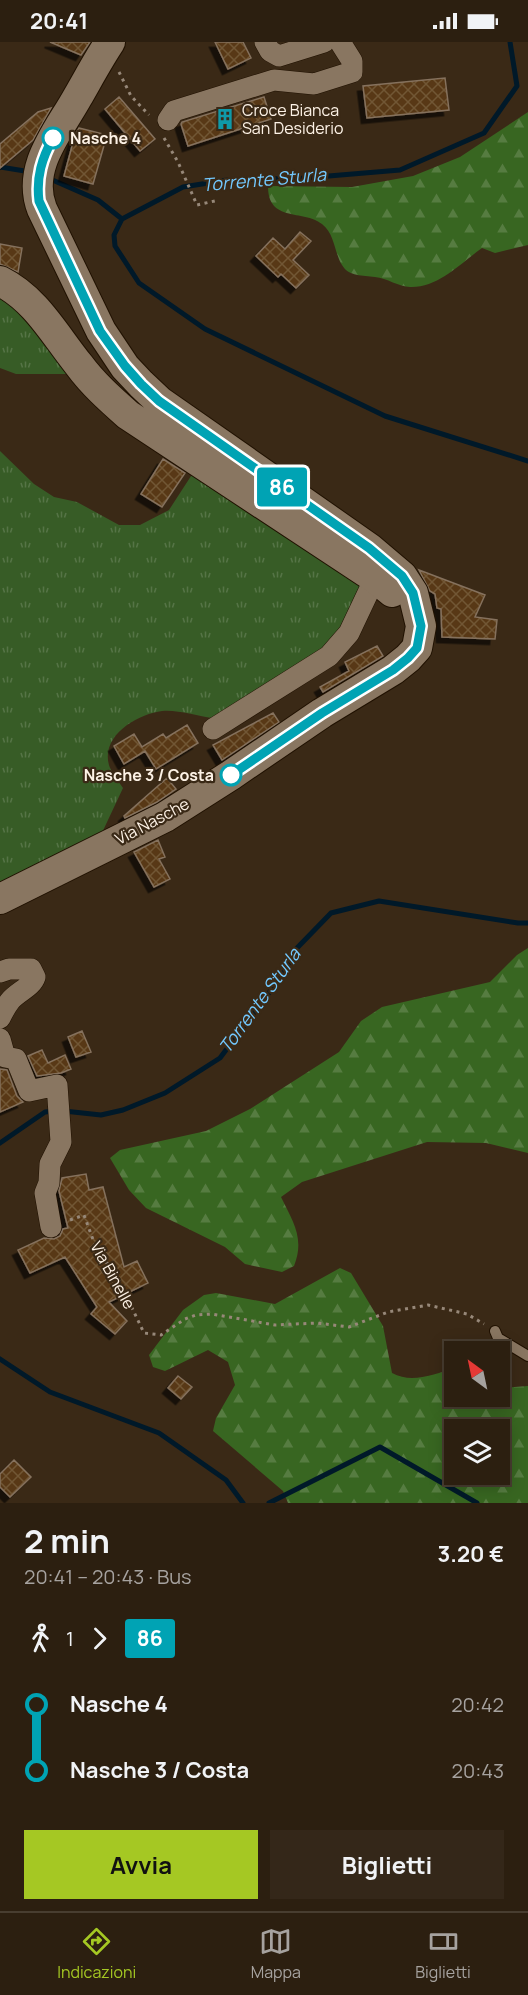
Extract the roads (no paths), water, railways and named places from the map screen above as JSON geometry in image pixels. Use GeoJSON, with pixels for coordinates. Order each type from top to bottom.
{"type":"FeatureCollection","features":[{"type":"Feature","properties":{"kind":"street"},"geometry":{"type":"LineString","coordinates":[[265,42],[270,51],[279,56],[324,42]]}},
{"type":"Feature","properties":{"kind":"street"},"geometry":{"type":"LineString","coordinates":[[162,125],[174,111],[274,80],[314,84],[352,72],[352,61],[340,42]]}},
{"type":"Feature","properties":{"kind":"street","name":"Via Nasche"},"geometry":{"type":"LineString","coordinates":[[0,899],[165,817],[322,713],[393,670],[417,648],[421,626],[413,593],[402,576],[369,548],[159,401],[125,366],[100,331],[42,209],[37,182],[43,159],[103,53]]}},
{"type":"Feature","properties":{"kind":"street"},"geometry":{"type":"LineString","coordinates":[[0,281],[15,288],[36,308],[79,366],[101,391],[128,415],[417,608]]}},
{"type":"Feature","properties":{"kind":"street"},"geometry":{"type":"LineString","coordinates":[[213,729],[329,656],[349,633],[375,578]]}},
{"type":"Feature","properties":{"kind":"street"},"geometry":{"type":"LineString","coordinates":[[0,972],[9,969],[31,969],[35,977],[34,982],[17,993],[9,1002],[0,1018]]}},
{"type":"Feature","properties":{"kind":"street"},"geometry":{"type":"LineString","coordinates":[[0,1039],[5,1057],[16,1059],[29,1091],[57,1085],[61,1142],[50,1164],[49,1183],[45,1193],[51,1227]]}},
{"type":"Feature","properties":{"kind":"lane"},"geometry":{"type":"LineString","coordinates":[[495,1330],[498,1338],[528,1356]]}},
{"type":"Feature","properties":{"kind":"waterway","name":"Torrente Sturla"},"geometry":{"type":"LineString","coordinates":[[510,42],[517,86],[484,133],[400,170],[305,178],[227,180],[183,187],[122,219],[114,235],[115,246],[139,283],[205,329],[385,416],[528,461]]}},
{"type":"Feature","properties":{"kind":"waterway"},"geometry":{"type":"LineString","coordinates":[[0,167],[31,172]]}},
{"type":"Feature","properties":{"kind":"waterway"},"geometry":{"type":"LineString","coordinates":[[48,178],[98,200],[122,219]]}},
{"type":"Feature","properties":{"kind":"waterway","name":"Torrente Sturla"},"geometry":{"type":"LineString","coordinates":[[64,1111],[101,1115],[123,1110],[165,1093],[220,1058],[283,974],[297,948],[331,913],[379,901],[528,923]]}},
{"type":"Feature","properties":{"kind":"waterway","name":"Torrente Sturla"},"geometry":{"type":"LineString","coordinates":[[0,1143],[45,1112],[55,1111]]}},
{"type":"Feature","properties":{"kind":"waterway","name":"Torrente Sturla"},"geometry":{"type":"LineString","coordinates":[[0,1359],[50,1392],[159,1433],[226,1480],[243,1503]]}},
{"type":"Feature","properties":{"kind":"waterway"},"geometry":{"type":"LineString","coordinates":[[269,1503],[380,1447],[477,1503]]}},
{"type":"Feature","properties":{"kind":"place","name":"Croce Bianca San Desiderio"},"geometry":{"type":"Point","coordinates":[225,119]}},
{"type":"Feature","properties":{"kind":"place","name":"Nasche 4"},"geometry":{"type":"Point","coordinates":[53,138]}},
{"type":"Feature","properties":{"kind":"place","name":"Nasche 3 / Costa"},"geometry":{"type":"Point","coordinates":[231,775]}}]}
